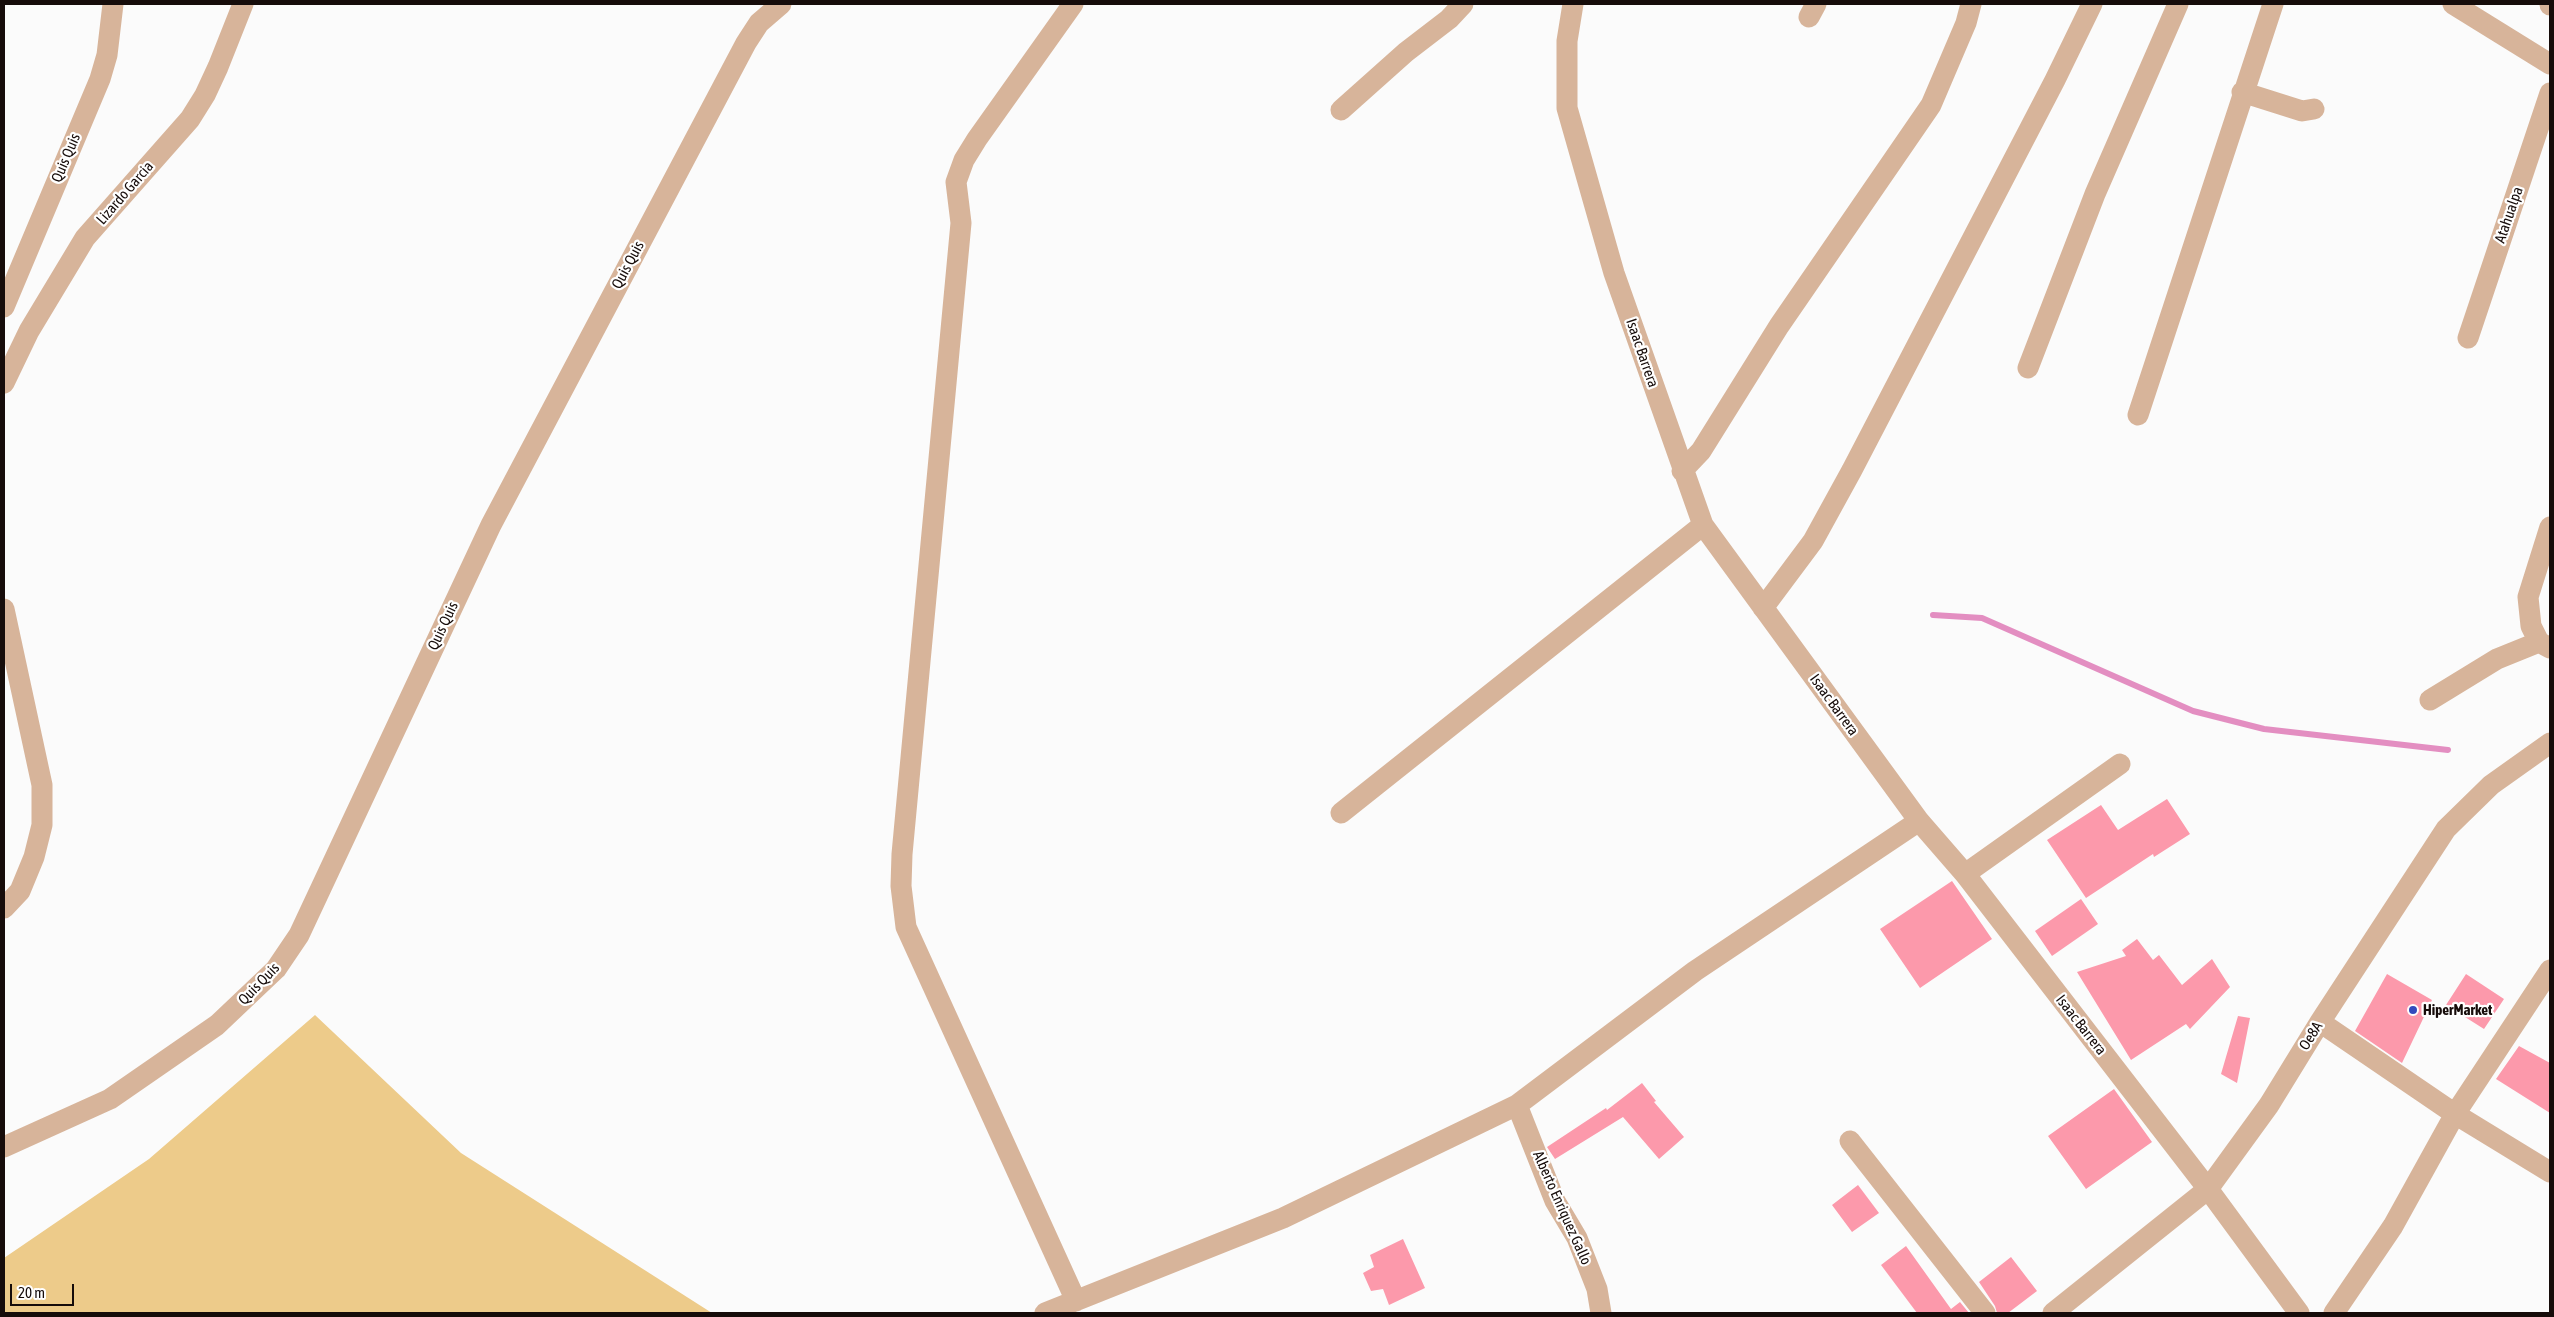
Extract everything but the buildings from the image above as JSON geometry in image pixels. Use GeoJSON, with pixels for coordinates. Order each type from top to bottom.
{"type":"FeatureCollection","features":[{"type":"Feature","properties":{"kind":"street","name":"Quis Quis"},"geometry":{"type":"LineString","coordinates":[[4,307],[100,79],[108,55],[113,4]]}},
{"type":"Feature","properties":{"kind":"street","name":"Lizardo Garcia"},"geometry":{"type":"LineString","coordinates":[[4,383],[29,331],[85,238],[190,120],[211,81],[243,4]]}},
{"type":"Feature","properties":{"kind":"street","name":"Quis Quis"},"geometry":{"type":"LineString","coordinates":[[4,1146],[110,1099],[217,1025],[276,969],[299,935],[491,525],[746,43],[759,23],[781,4]]}},
{"type":"Feature","properties":{"kind":"street"},"geometry":{"type":"LineString","coordinates":[[1073,4],[977,138],[964,160],[956,182],[961,223],[902,844],[901,886],[906,926],[1076,1300]]}},
{"type":"Feature","properties":{"kind":"street"},"geometry":{"type":"LineString","coordinates":[[1341,110],[1406,52],[1449,19],[1463,4]]}},
{"type":"Feature","properties":{"kind":"street","name":"Isaac Barrera"},"geometry":{"type":"LineString","coordinates":[[1572,4],[1567,40],[1567,108],[1614,273],[1682,471],[1703,526],[1919,821],[1965,874],[2208,1189],[2299,1313]]}},
{"type":"Feature","properties":{"kind":"street"},"geometry":{"type":"LineString","coordinates":[[1682,471],[1701,451],[1779,326],[1931,105],[1966,24],[1971,4]]}},
{"type":"Feature","properties":{"kind":"street"},"geometry":{"type":"LineString","coordinates":[[1763,608],[1813,541],[1852,470],[2056,80],[2092,4]]}},
{"type":"Feature","properties":{"kind":"street"},"geometry":{"type":"LineString","coordinates":[[2028,368],[2095,194],[2178,4]]}},
{"type":"Feature","properties":{"kind":"street"},"geometry":{"type":"LineString","coordinates":[[2138,415],[2242,92],[2273,4]]}},
{"type":"Feature","properties":{"kind":"street"},"geometry":{"type":"LineString","coordinates":[[2453,4],[2550,64]]}},
{"type":"Feature","properties":{"kind":"street"},"geometry":{"type":"LineString","coordinates":[[2242,92],[2302,111],[2314,110]]}},
{"type":"Feature","properties":{"kind":"street","name":"Atahualpa"},"geometry":{"type":"LineString","coordinates":[[2468,338],[2550,93]]}},
{"type":"Feature","properties":{"kind":"street"},"geometry":{"type":"LineString","coordinates":[[1341,813],[1703,526]]}},
{"type":"Feature","properties":{"kind":"street"},"geometry":{"type":"LineString","coordinates":[[2430,700],[2496,659],[2545,645],[2531,626],[2528,597],[2550,528]]}},
{"type":"Feature","properties":{"kind":"street"},"geometry":{"type":"LineString","coordinates":[[4,609],[42,785],[42,825],[34,857],[20,890],[4,908]]}},
{"type":"Feature","properties":{"kind":"street","name":"Oe8A"},"geometry":{"type":"LineString","coordinates":[[2053,1313],[2208,1189],[2264,1112],[2320,1022],[2446,829],[2491,785],[2550,743]]}},
{"type":"Feature","properties":{"kind":"street"},"geometry":{"type":"LineString","coordinates":[[1965,874],[2120,764]]}},
{"type":"Feature","properties":{"kind":"street"},"geometry":{"type":"LineString","coordinates":[[1045,1313],[1283,1218],[1516,1105],[1695,971],[1919,821]]}},
{"type":"Feature","properties":{"kind":"street"},"geometry":{"type":"LineString","coordinates":[[2334,1313],[2393,1226],[2455,1114],[2550,970]]}},
{"type":"Feature","properties":{"kind":"street"},"geometry":{"type":"LineString","coordinates":[[2320,1022],[2455,1114],[2550,1172]]}},
{"type":"Feature","properties":{"kind":"street","name":"Alberto Enriquez Gallo"},"geometry":{"type":"LineString","coordinates":[[1516,1105],[1556,1201],[1576,1238],[1597,1289],[1601,1313]]}},
{"type":"Feature","properties":{"kind":"street"},"geometry":{"type":"LineString","coordinates":[[1850,1141],[1985,1313]]}},
{"type":"Feature","properties":{"kind":"shaded area"},"geometry":{"type":"Polygon","coordinates":[[[315,1015],[461,1153],[712,1313],[4,1313],[4,1258],[149,1159],[315,1015]]]}},
{"type":"Feature","properties":{"kind":"waterway"},"geometry":{"type":"LineString","coordinates":[[1933,615],[1982,618],[2193,711],[2264,729],[2448,750]]}},
{"type":"Feature","properties":{"kind":"place","name":"HiperMarket"},"geometry":{"type":"Point","coordinates":[2413,1010]}}]}
